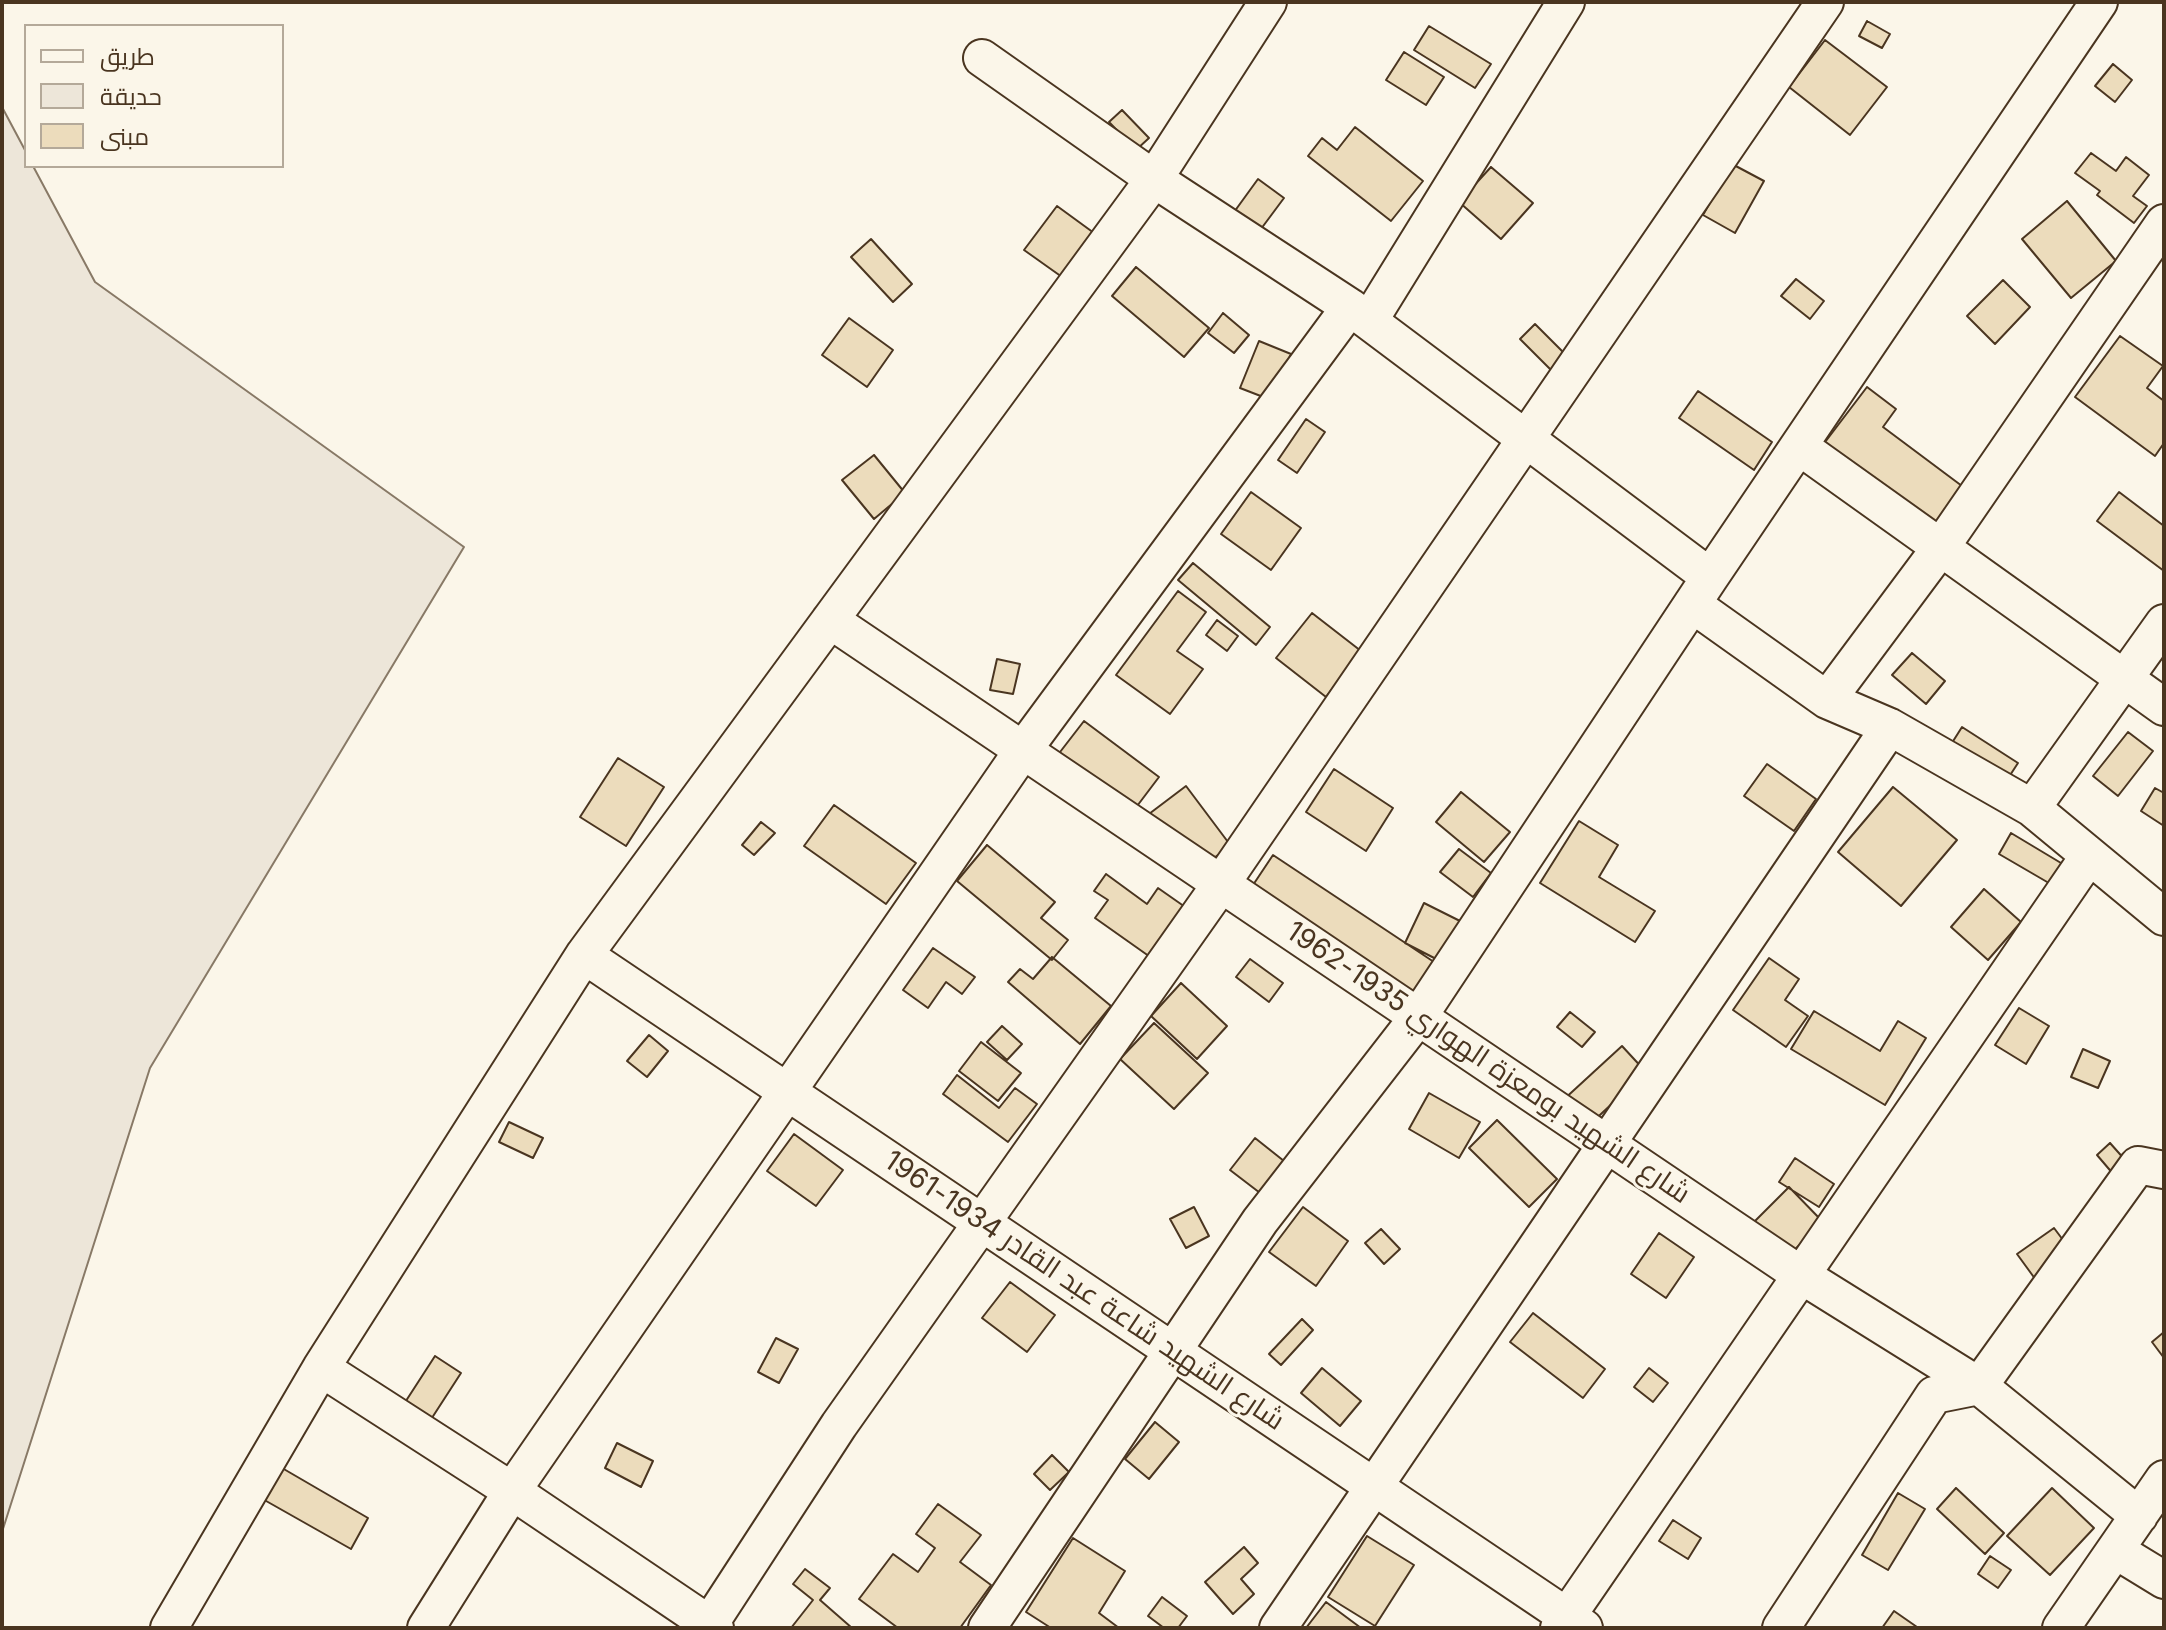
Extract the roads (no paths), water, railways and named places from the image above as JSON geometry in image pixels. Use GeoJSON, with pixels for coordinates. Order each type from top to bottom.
{"type":"FeatureCollection","features":[{"type":"Feature","properties":{"kind":"street"},"geometry":{"type":"LineString","coordinates":[[169,1628],[321,1368],[584,955],[1154,179],[1268,2]]}},
{"type":"Feature","properties":{"kind":"street"},"geometry":{"type":"LineString","coordinates":[[426,1628],[512,1491],[1023,750],[1360,314],[1566,2]]}},
{"type":"Feature","properties":{"kind":"street"},"geometry":{"type":"LineString","coordinates":[[321,1368],[512,1491],[710,1627],[839,1425],[1221,884],[1825,2]]}},
{"type":"Feature","properties":{"kind":"street"},"geometry":{"type":"LineString","coordinates":[[987,1628],[1260,1221],[1419,1016],[1701,590],[2099,2]]}},
{"type":"Feature","properties":{"kind":"street"},"geometry":{"type":"LineString","coordinates":[[982,58],[1154,179],[1360,314],[1526,439],[1827,700],[1890,727],[2032,808],[2164,917]]}},
{"type":"Feature","properties":{"kind":"street"},"geometry":{"type":"LineString","coordinates":[[1827,700],[1941,547],[2164,223]]}},
{"type":"Feature","properties":{"kind":"street"},"geometry":{"type":"LineString","coordinates":[[1800,447],[2164,707]]}},
{"type":"Feature","properties":{"kind":"street","name":"شارع الشهيد بومعزة الهواري 1935-1962"},"geometry":{"type":"LineString","coordinates":[[830,620],[1801,1275],[1979,1386],[2139,1516]]}},
{"type":"Feature","properties":{"kind":"street"},"geometry":{"type":"LineString","coordinates":[[2032,808],[2164,623]]}},
{"type":"Feature","properties":{"kind":"street"},"geometry":{"type":"LineString","coordinates":[[1278,1628],[1890,727]]}},
{"type":"Feature","properties":{"kind":"street"},"geometry":{"type":"LineString","coordinates":[[1570,1624],[1801,1275],[2089,856]]}},
{"type":"Feature","properties":{"kind":"street","name":"شارع الشهيد شاعة عبد القادر 1934-1961"},"geometry":{"type":"LineString","coordinates":[[584,955],[1374,1486],[1570,1624]]}},
{"type":"Feature","properties":{"kind":"street"},"geometry":{"type":"LineString","coordinates":[[1781,1628],[1934,1395],[1979,1386],[2151,1168]]}},
{"type":"Feature","properties":{"kind":"street"},"geometry":{"type":"LineString","coordinates":[[2061,1628],[2164,1479]]}},
{"type":"Feature","properties":{"kind":"street"},"geometry":{"type":"LineString","coordinates":[[2115,1550],[2164,1580]]}}]}
